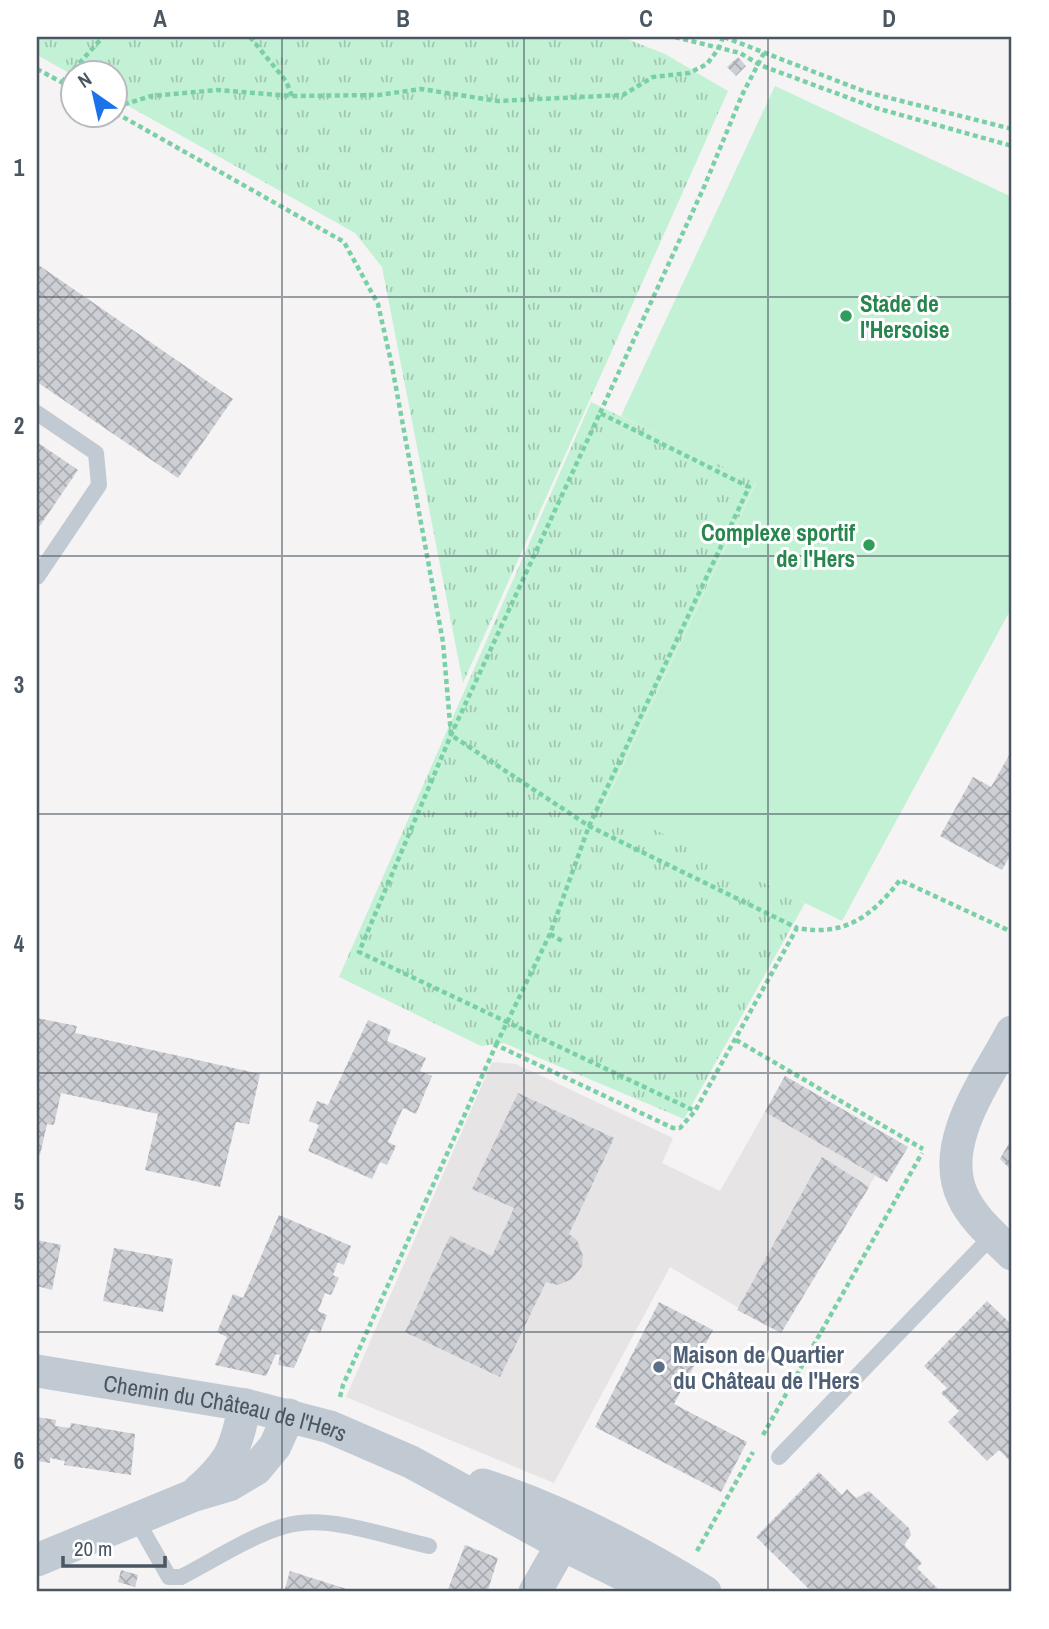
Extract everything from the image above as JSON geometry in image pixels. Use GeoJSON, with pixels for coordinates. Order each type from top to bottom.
{"type":"FeatureCollection","features":[{"type":"Feature","properties":{"kind":"street"},"geometry":{"type":"LineString","coordinates":[[1003,1245],[963,1197],[955,1174],[955,1151],[961,1128],[1012,1032]]}},
{"type":"Feature","properties":{"kind":"street","name":"Chemin du Château de l'Hers"},"geometry":{"type":"LineString","coordinates":[[37,1371],[244,1405],[330,1427],[568,1533],[655,1561],[705,1592]]}},
{"type":"Feature","properties":{"kind":"street"},"geometry":{"type":"LineString","coordinates":[[192,1496],[223,1469],[231,1457],[244,1405]]}},
{"type":"Feature","properties":{"kind":"street"},"geometry":{"type":"LineString","coordinates":[[37,1560],[192,1496],[229,1485],[256,1469],[275,1446],[289,1415]]}},
{"type":"Feature","properties":{"kind":"street"},"geometry":{"type":"LineString","coordinates":[[535,1592],[568,1533]]}},
{"type":"Feature","properties":{"kind":"street","name":"Chemin du Château de l'Hers"},"geometry":{"type":"LineString","coordinates":[[568,1533],[659,1592]]}},
{"type":"Feature","properties":{"kind":"lane"},"geometry":{"type":"LineString","coordinates":[[37,413],[96,453],[99,485],[37,577]]}},
{"type":"Feature","properties":{"kind":"lane"},"geometry":{"type":"LineString","coordinates":[[779,1457],[1003,1245]]}},
{"type":"Feature","properties":{"kind":"lane"},"geometry":{"type":"LineString","coordinates":[[136,1519],[166,1585],[279,1527],[302,1522],[331,1524],[429,1546]]}},
{"type":"Feature","properties":{"kind":"path"},"geometry":{"type":"LineString","coordinates":[[82,60],[103,37]]}},
{"type":"Feature","properties":{"kind":"path"},"geometry":{"type":"LineString","coordinates":[[250,37],[286,81],[292,96]]}},
{"type":"Feature","properties":{"kind":"path"},"geometry":{"type":"LineString","coordinates":[[675,37],[740,53],[760,65],[876,108],[1012,146]]}},
{"type":"Feature","properties":{"kind":"path"},"geometry":{"type":"LineString","coordinates":[[130,103],[151,96],[217,90],[292,96],[379,95],[421,89],[498,101],[623,96],[653,77],[689,73],[707,64],[719,48],[723,37],[866,92],[1012,129]]}},
{"type":"Feature","properties":{"kind":"path"},"geometry":{"type":"LineString","coordinates":[[695,1111],[359,952],[452,735],[704,187],[742,95],[764,53]]}},
{"type":"Feature","properties":{"kind":"path"},"geometry":{"type":"LineString","coordinates":[[37,69],[60,81]]}},
{"type":"Feature","properties":{"kind":"path"},"geometry":{"type":"LineString","coordinates":[[130,121],[344,242],[365,276],[378,304],[392,366],[443,642],[452,735]]}},
{"type":"Feature","properties":{"kind":"path"},"geometry":{"type":"LineString","coordinates":[[338,1409],[343,1385],[496,1045],[550,934],[589,826],[749,487],[600,413]]}},
{"type":"Feature","properties":{"kind":"path"},"geometry":{"type":"LineString","coordinates":[[452,735],[589,826],[797,928],[819,932],[853,924],[883,901],[900,880],[1012,932]]}},
{"type":"Feature","properties":{"kind":"path"},"geometry":{"type":"LineString","coordinates":[[496,1045],[673,1128],[688,1122],[695,1111],[737,1040],[797,928]]}},
{"type":"Feature","properties":{"kind":"path"},"geometry":{"type":"LineString","coordinates":[[550,934],[564,942]]}},
{"type":"Feature","properties":{"kind":"path"},"geometry":{"type":"LineString","coordinates":[[737,1040],[924,1149]]}},
{"type":"Feature","properties":{"kind":"path"},"geometry":{"type":"LineString","coordinates":[[762,1436],[930,1137]]}},
{"type":"Feature","properties":{"kind":"path"},"geometry":{"type":"LineString","coordinates":[[695,1555],[756,1448]]}},
{"type":"Feature","properties":{"kind":"shaded area"},"geometry":{"type":"Polygon","coordinates":[[[492,1062],[516,1064],[673,1138],[662,1163],[720,1191],[785,1076],[908,1147],[887,1182],[875,1176],[781,1333],[670,1267],[554,1483],[346,1397],[492,1062]]]}},
{"type":"Feature","properties":{"kind":"green space"},"geometry":{"type":"Polygon","coordinates":[[[37,37],[622,37],[665,54],[728,91],[463,683],[382,267],[355,233],[130,107],[130,60],[60,60],[60,68],[37,55],[37,37]]]}},
{"type":"Feature","properties":{"kind":"green space","name":"Complexe sportif de l'Hers"},"geometry":{"type":"Polygon","coordinates":[[[775,86],[1012,197],[1012,607],[842,921],[604,805],[756,483],[621,416],[775,86]]]}},
{"type":"Feature","properties":{"kind":"green space"},"geometry":{"type":"Polygon","coordinates":[[[591,402],[756,482],[604,804],[805,903],[684,1119],[504,1043],[481,1046],[339,977],[591,402]]]}},
{"type":"Feature","properties":{"kind":"building"},"geometry":{"type":"Polygon","coordinates":[[[738,57],[746,66],[736,76],[727,67],[738,57]]]}},
{"type":"Feature","properties":{"kind":"building"},"geometry":{"type":"Polygon","coordinates":[[[37,264],[233,399],[178,478],[37,382],[37,264]]]}},
{"type":"Feature","properties":{"kind":"building"},"geometry":{"type":"Polygon","coordinates":[[[37,442],[78,470],[37,530],[37,442]]]}},
{"type":"Feature","properties":{"kind":"building"},"geometry":{"type":"Polygon","coordinates":[[[1012,750],[1012,852],[1002,870],[940,836],[973,777],[991,787],[1012,750]]]}},
{"type":"Feature","properties":{"kind":"building"},"geometry":{"type":"Polygon","coordinates":[[[37,1018],[77,1026],[75,1033],[260,1074],[249,1124],[236,1122],[220,1187],[145,1170],[158,1114],[61,1093],[54,1125],[47,1124],[40,1155],[37,1154],[37,1018]]]}},
{"type":"Feature","properties":{"kind":"building"},"geometry":{"type":"Polygon","coordinates":[[[368,1020],[391,1030],[387,1041],[426,1058],[420,1071],[432,1076],[416,1114],[403,1108],[388,1142],[396,1146],[387,1165],[380,1162],[372,1179],[308,1151],[319,1125],[309,1121],[317,1101],[328,1105],[368,1020]]]}},
{"type":"Feature","properties":{"kind":"building"},"geometry":{"type":"Polygon","coordinates":[[[785,1076],[908,1147],[887,1182],[765,1112],[785,1076]]]}},
{"type":"Feature","properties":{"kind":"building"},"geometry":{"type":"Polygon","coordinates":[[[518,1093],[614,1138],[569,1234],[577,1240],[583,1256],[582,1266],[572,1279],[558,1285],[546,1282],[500,1377],[405,1332],[450,1236],[492,1256],[514,1208],[472,1189],[518,1093]]]}},
{"type":"Feature","properties":{"kind":"building"},"geometry":{"type":"Polygon","coordinates":[[[1012,1138],[1012,1171],[1000,1159],[1012,1138]]]}},
{"type":"Feature","properties":{"kind":"building"},"geometry":{"type":"Polygon","coordinates":[[[822,1157],[869,1187],[781,1333],[737,1310],[822,1157]]]}},
{"type":"Feature","properties":{"kind":"building"},"geometry":{"type":"Polygon","coordinates":[[[279,1215],[351,1246],[344,1265],[338,1262],[333,1275],[339,1278],[331,1295],[325,1293],[318,1311],[327,1315],[320,1333],[311,1329],[294,1368],[278,1365],[280,1355],[276,1354],[266,1376],[215,1365],[227,1337],[217,1332],[233,1294],[243,1298],[279,1215]]]}},
{"type":"Feature","properties":{"kind":"building"},"geometry":{"type":"Polygon","coordinates":[[[37,1240],[61,1245],[52,1290],[37,1286],[37,1240]]]}},
{"type":"Feature","properties":{"kind":"building"},"geometry":{"type":"Polygon","coordinates":[[[114,1248],[173,1259],[163,1312],[103,1301],[114,1248]]]}},
{"type":"Feature","properties":{"kind":"building"},"geometry":{"type":"Polygon","coordinates":[[[987,1301],[1012,1325],[1012,1463],[999,1450],[987,1461],[948,1422],[959,1411],[941,1393],[947,1388],[924,1366],[987,1301]]]}},
{"type":"Feature","properties":{"kind":"building","name":"Maison de Quartier du Château de l'Hers"},"geometry":{"type":"Polygon","coordinates":[[[659,1302],[713,1330],[674,1404],[747,1442],[721,1492],[595,1427],[659,1302]]]}},
{"type":"Feature","properties":{"kind":"building"},"geometry":{"type":"Polygon","coordinates":[[[37,1417],[56,1420],[55,1426],[70,1428],[71,1423],[135,1434],[131,1475],[64,1465],[65,1461],[50,1458],[50,1463],[37,1461],[37,1417]]]}},
{"type":"Feature","properties":{"kind":"building"},"geometry":{"type":"Polygon","coordinates":[[[819,1472],[842,1495],[847,1489],[856,1498],[869,1491],[909,1528],[911,1535],[904,1545],[922,1563],[917,1568],[941,1592],[812,1592],[756,1537],[819,1472]]]}},
{"type":"Feature","properties":{"kind":"building"},"geometry":{"type":"Polygon","coordinates":[[[465,1545],[498,1558],[488,1590],[447,1592],[465,1545]]]}},
{"type":"Feature","properties":{"kind":"building"},"geometry":{"type":"Polygon","coordinates":[[[121,1570],[138,1575],[135,1587],[118,1582],[121,1570]]]}},
{"type":"Feature","properties":{"kind":"building"},"geometry":{"type":"Polygon","coordinates":[[[290,1571],[356,1592],[284,1592],[290,1571]]]}},
{"type":"Feature","properties":{"kind":"place","name":"Stade de l'Hersoise"},"geometry":{"type":"Point","coordinates":[846,316]}},
{"type":"Feature","properties":{"kind":"place","name":"Complexe sportif de l'Hers"},"geometry":{"type":"Point","coordinates":[869,545]}},
{"type":"Feature","properties":{"kind":"place","name":"Maison de Quartier du Château de l'Hers"},"geometry":{"type":"Point","coordinates":[659,1367]}}]}
